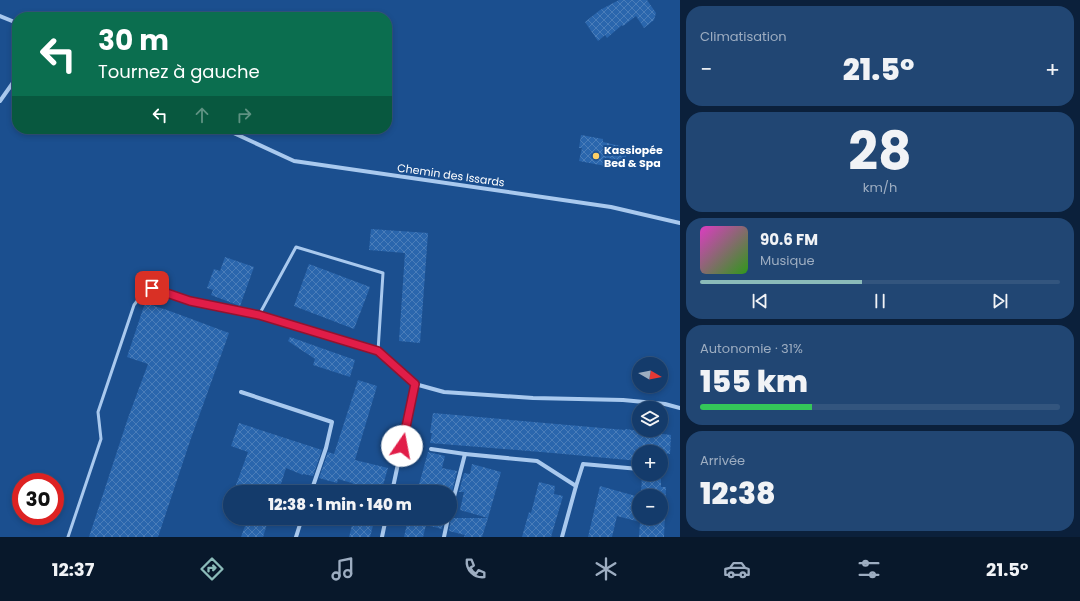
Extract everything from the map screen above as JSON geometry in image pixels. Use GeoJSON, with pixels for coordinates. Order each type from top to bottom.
{"type":"FeatureCollection","features":[{"type":"Feature","properties":{"kind":"street"},"geometry":{"type":"LineString","coordinates":[[0,16],[12,21]]}},
{"type":"Feature","properties":{"kind":"street"},"geometry":{"type":"LineString","coordinates":[[0,101],[12,84]]}},
{"type":"Feature","properties":{"kind":"street","name":"Chemin des Issards"},"geometry":{"type":"LineString","coordinates":[[236,134],[294,161],[611,207],[680,223]]}},
{"type":"Feature","properties":{"kind":"street"},"geometry":{"type":"LineString","coordinates":[[393,485],[415,384],[444,392],[533,398],[623,400],[665,404],[680,408]]}},
{"type":"Feature","properties":{"kind":"street"},"geometry":{"type":"LineString","coordinates":[[241,392],[332,422],[326,448],[313,485]]}},
{"type":"Feature","properties":{"kind":"street"},"geometry":{"type":"LineString","coordinates":[[432,450],[537,461],[576,486]]}},
{"type":"Feature","properties":{"kind":"street"},"geometry":{"type":"LineString","coordinates":[[457,485],[465,454]]}},
{"type":"Feature","properties":{"kind":"street"},"geometry":{"type":"LineString","coordinates":[[562,537],[583,464],[632,468]]}},
{"type":"Feature","properties":{"kind":"street"},"geometry":{"type":"LineString","coordinates":[[296,537],[300,525]]}},
{"type":"Feature","properties":{"kind":"street"},"geometry":{"type":"LineString","coordinates":[[382,537],[385,525]]}},
{"type":"Feature","properties":{"kind":"street"},"geometry":{"type":"LineString","coordinates":[[444,537],[447,525]]}},
{"type":"Feature","properties":{"kind":"lane"},"geometry":{"type":"LineString","coordinates":[[259,315],[296,247],[383,273],[378,351]]}},
{"type":"Feature","properties":{"kind":"lane"},"geometry":{"type":"LineString","coordinates":[[68,537],[101,439],[98,412],[134,305],[144,292],[152,288],[190,301],[259,315],[378,351],[415,384]]}},
{"type":"Feature","properties":{"kind":"building"},"geometry":{"type":"Polygon","coordinates":[[[619,0],[647,0],[656,13],[654,20],[644,28],[636,16],[623,26],[622,25],[607,38],[605,35],[598,41],[585,22],[600,10],[619,0]]]}},
{"type":"Feature","properties":{"kind":"building"},"geometry":{"type":"Polygon","coordinates":[[[581,135],[603,139],[603,142],[620,146],[619,150],[627,152],[624,167],[617,165],[616,168],[579,161],[582,148],[579,148],[581,135]]]}},
{"type":"Feature","properties":{"kind":"building"},"geometry":{"type":"Polygon","coordinates":[[[371,229],[428,233],[420,343],[399,341],[405,253],[369,250],[371,229]]]}},
{"type":"Feature","properties":{"kind":"building"},"geometry":{"type":"Polygon","coordinates":[[[225,257],[254,267],[240,306],[211,295],[213,290],[207,288],[214,269],[220,271],[225,257]]]}},
{"type":"Feature","properties":{"kind":"building"},"geometry":{"type":"Polygon","coordinates":[[[309,264],[370,287],[354,329],[294,306],[309,264]]]}},
{"type":"Feature","properties":{"kind":"building"},"geometry":{"type":"Polygon","coordinates":[[[145,303],[229,333],[190,441],[158,537],[89,537],[128,418],[148,364],[127,357],[145,303]]]}},
{"type":"Feature","properties":{"kind":"building"},"geometry":{"type":"Polygon","coordinates":[[[290,337],[355,360],[350,377],[313,365],[315,359],[288,341],[290,337]]]}},
{"type":"Feature","properties":{"kind":"building"},"geometry":{"type":"Polygon","coordinates":[[[358,380],[377,386],[355,460],[388,468],[383,485],[355,485],[338,479],[337,483],[319,478],[328,452],[334,454],[358,380]]]}},
{"type":"Feature","properties":{"kind":"building"},"geometry":{"type":"Polygon","coordinates":[[[433,413],[625,429],[632,430],[632,437],[668,437],[668,435],[671,435],[670,454],[668,454],[668,445],[632,445],[632,460],[430,443],[432,433],[430,433],[433,413]]]}},
{"type":"Feature","properties":{"kind":"building"},"geometry":{"type":"Polygon","coordinates":[[[239,423],[322,450],[313,476],[303,475],[286,468],[281,485],[236,485],[248,452],[231,446],[239,423]]]}},
{"type":"Feature","properties":{"kind":"building"},"geometry":{"type":"Polygon","coordinates":[[[428,452],[445,456],[442,468],[457,471],[454,485],[419,485],[428,452]]]}},
{"type":"Feature","properties":{"kind":"building"},"geometry":{"type":"Polygon","coordinates":[[[472,464],[501,472],[488,518],[460,510],[464,492],[459,492],[464,473],[470,474],[472,464]]]}},
{"type":"Feature","properties":{"kind":"building"},"geometry":{"type":"Polygon","coordinates":[[[642,481],[661,481],[661,487],[666,487],[666,489],[641,489],[642,481]]]}},
{"type":"Feature","properties":{"kind":"building"},"geometry":{"type":"Polygon","coordinates":[[[539,482],[555,486],[554,494],[563,496],[551,537],[522,537],[529,512],[531,513],[539,482]]]}},
{"type":"Feature","properties":{"kind":"building"},"geometry":{"type":"Polygon","coordinates":[[[600,486],[632,495],[632,520],[617,516],[612,537],[588,537],[600,486]]]}},
{"type":"Feature","properties":{"kind":"building"},"geometry":{"type":"Polygon","coordinates":[[[457,518],[488,518],[482,537],[464,537],[465,535],[449,531],[450,525],[457,525],[457,518]]]}},
{"type":"Feature","properties":{"kind":"building"},"geometry":{"type":"Polygon","coordinates":[[[245,525],[267,525],[263,537],[241,537],[245,525]]]}},
{"type":"Feature","properties":{"kind":"building"},"geometry":{"type":"Polygon","coordinates":[[[352,525],[373,525],[370,537],[349,537],[352,525]]]}},
{"type":"Feature","properties":{"kind":"building"},"geometry":{"type":"Polygon","coordinates":[[[407,525],[426,525],[423,537],[404,537],[407,525]]]}},
{"type":"Feature","properties":{"kind":"building"},"geometry":{"type":"Polygon","coordinates":[[[426,525],[443,525],[442,529],[426,525]]]}},
{"type":"Feature","properties":{"kind":"building"},"geometry":{"type":"Polygon","coordinates":[[[640,525],[664,525],[664,537],[639,537],[640,525]]]}},
{"type":"Feature","properties":{"kind":"place","name":"Kassiopée Bed & Spa"},"geometry":{"type":"Point","coordinates":[596,156]}},
{"type":"Feature","properties":{"kind":"route"},"geometry":{"type":"LineString","coordinates":[[152,288],[190,301],[259,315],[378,351],[415,384],[402,446]]}}]}
